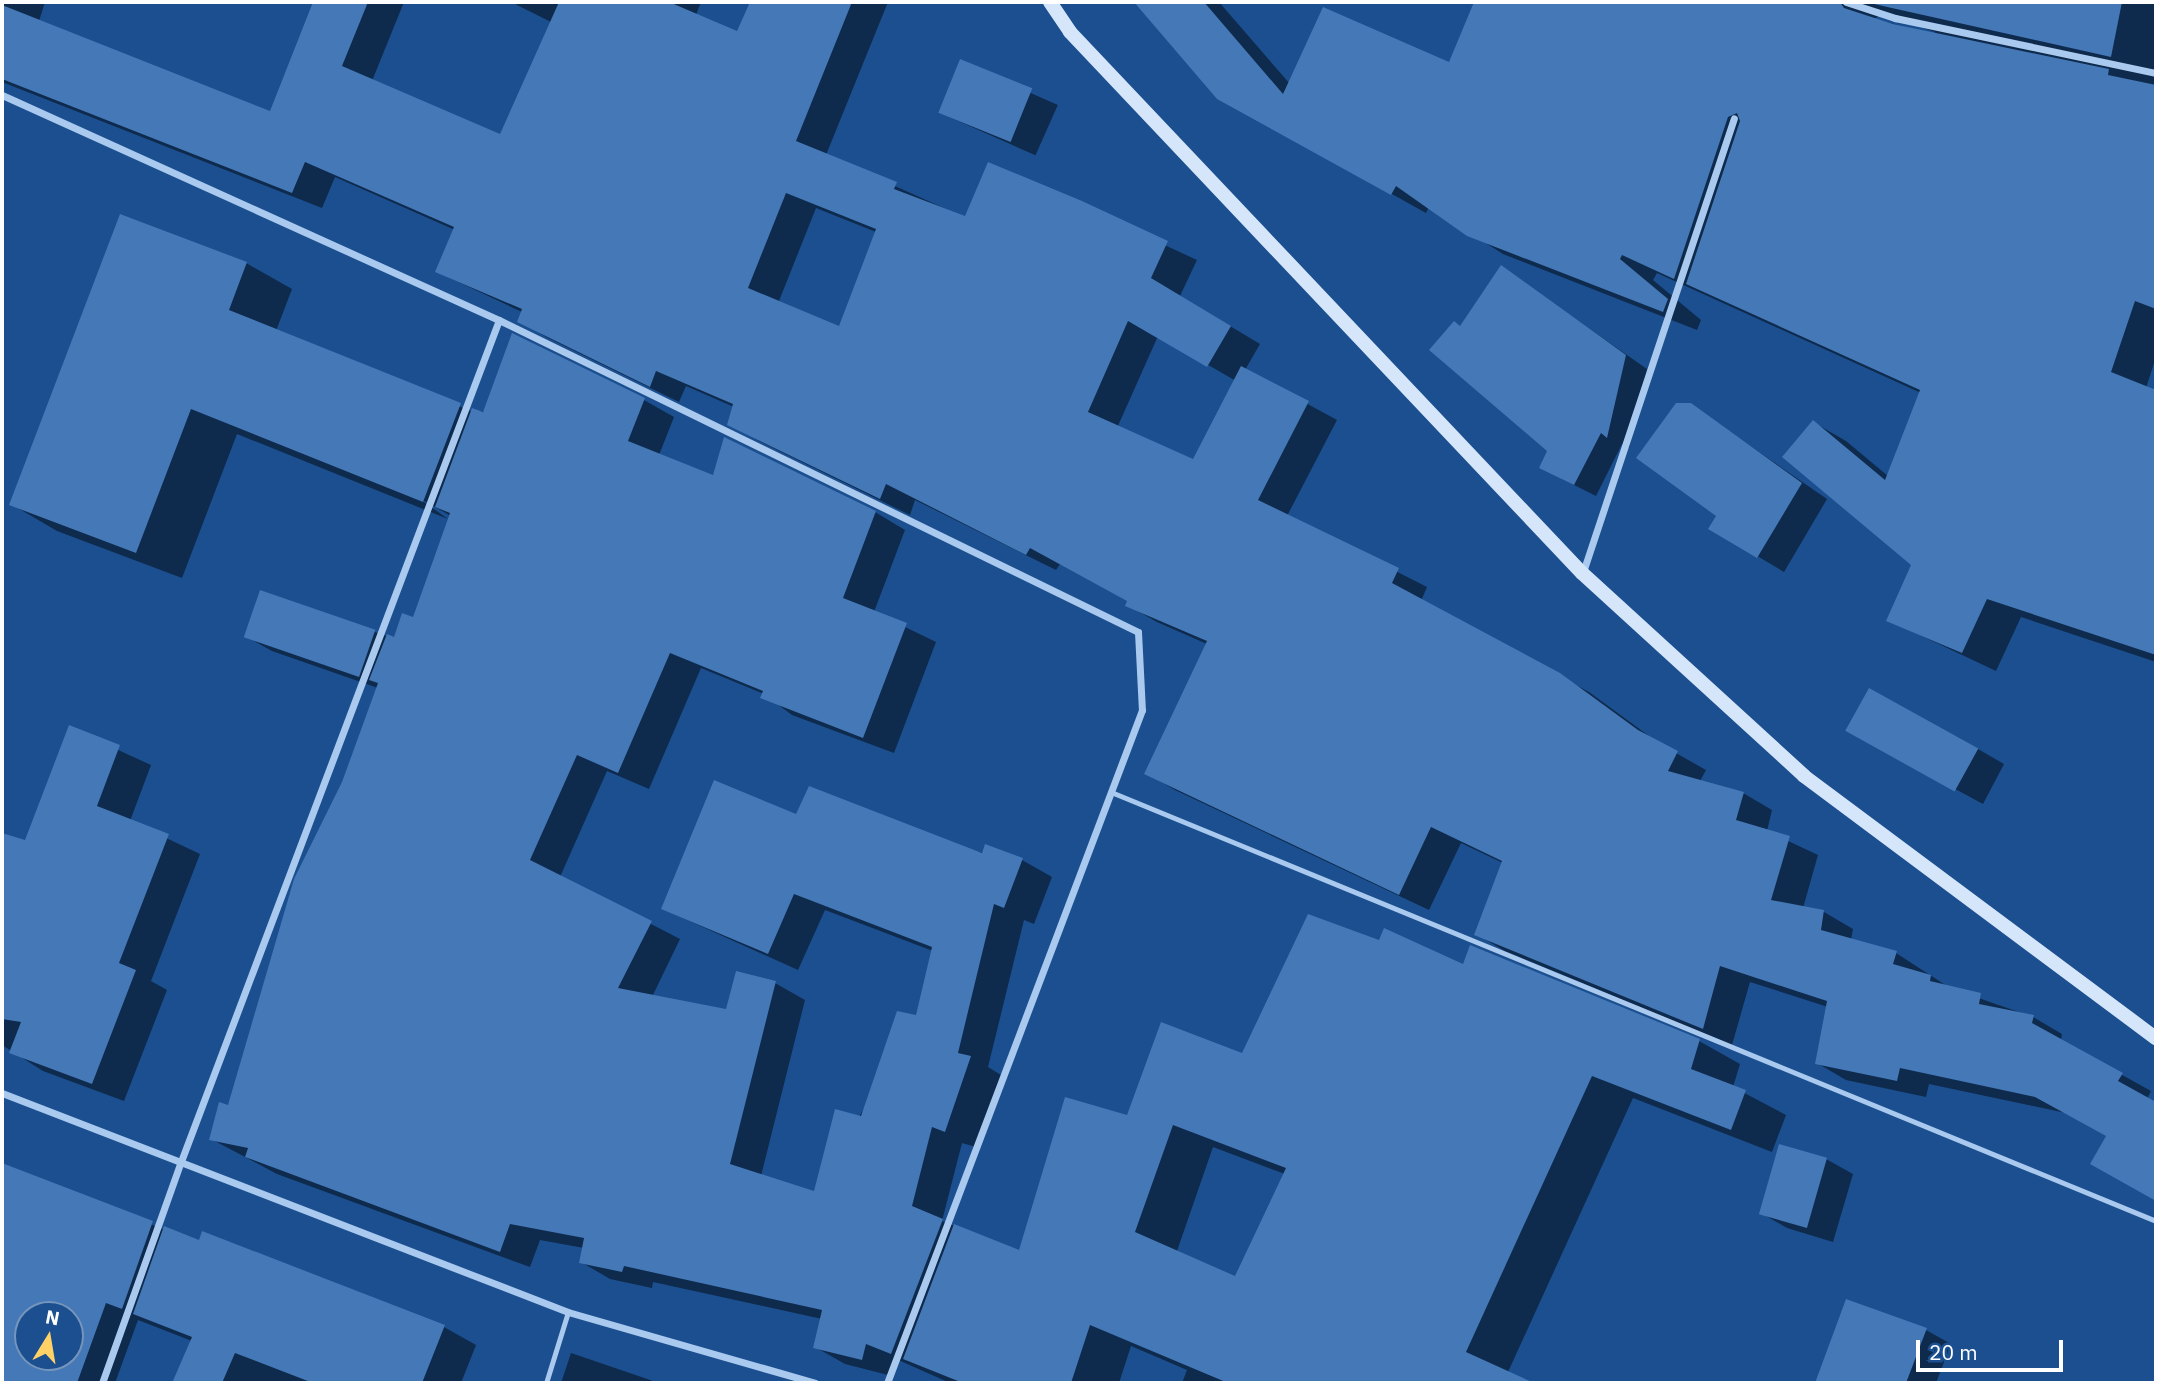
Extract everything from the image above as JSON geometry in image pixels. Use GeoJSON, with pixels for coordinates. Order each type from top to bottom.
{"type":"FeatureCollection","features":[{"type":"Feature","properties":{"kind":"main road"},"geometry":{"type":"LineString","coordinates":[[1050,2],[1070,32],[1582,573],[1804,776],[2156,1038]]}},
{"type":"Feature","properties":{"kind":"street"},"geometry":{"type":"LineString","coordinates":[[1846,2],[1895,18],[2156,73]]}},
{"type":"Feature","properties":{"kind":"street"},"geometry":{"type":"LineString","coordinates":[[2,95],[499,320],[1138,632],[1142,710],[887,1383]]}},
{"type":"Feature","properties":{"kind":"street"},"geometry":{"type":"LineString","coordinates":[[1582,573],[1734,118]]}},
{"type":"Feature","properties":{"kind":"street"},"geometry":{"type":"LineString","coordinates":[[102,1383],[180,1164],[499,320]]}},
{"type":"Feature","properties":{"kind":"street"},"geometry":{"type":"LineString","coordinates":[[2,1093],[568,1312],[815,1383]]}},
{"type":"Feature","properties":{"kind":"lane"},"geometry":{"type":"LineString","coordinates":[[1111,792],[2156,1221]]}},
{"type":"Feature","properties":{"kind":"lane"},"geometry":{"type":"LineString","coordinates":[[546,1383],[568,1312]]}},
{"type":"Feature","properties":{"kind":"building"},"geometry":{"type":"Polygon","coordinates":[[[313,2],[368,2],[342,66],[500,134],[559,2],[669,2],[737,31],[750,2],[852,2],[796,141],[897,182],[894,189],[965,216],[988,162],[1082,201],[1168,241],[1151,278],[1231,326],[1207,367],[1128,321],[1088,412],[1193,459],[1241,366],[1309,401],[1258,500],[1399,568],[1392,583],[1560,673],[1638,730],[1678,751],[1668,771],[1744,792],[1736,820],[1790,836],[1771,900],[1824,910],[1821,930],[1897,951],[1893,964],[1931,975],[1930,981],[1981,993],[1979,1004],[2034,1015],[2032,1023],[2123,1073],[2118,1081],[2156,1102],[2156,1201],[2090,1164],[2106,1136],[2035,1097],[1900,1068],[1897,1081],[1815,1064],[1827,1001],[1720,966],[1703,1029],[1474,935],[1502,861],[1431,827],[1399,895],[1144,774],[1207,641],[1125,606],[1127,601],[1030,548],[1026,555],[886,484],[880,499],[727,425],[733,404],[656,371],[650,387],[517,322],[522,309],[435,272],[454,227],[305,162],[292,193],[2,79],[2,5],[270,111],[313,2]],[[786,193],[748,288],[839,326],[876,229],[786,193]]]}},
{"type":"Feature","properties":{"kind":"building"},"geometry":{"type":"Polygon","coordinates":[[[1134,2],[1204,2],[1283,94],[1323,7],[1449,62],[1474,2],[1840,2],[1844,8],[1893,24],[2109,69],[2108,75],[2156,85],[2156,309],[2135,301],[2111,372],[2156,390],[2156,655],[1987,599],[1962,653],[1886,621],[1911,565],[1782,457],[1813,420],[1885,480],[1920,390],[1686,284],[1740,121],[1737,113],[1728,117],[1674,279],[1622,255],[1620,259],[1668,299],[1663,312],[1467,236],[1396,186],[1391,195],[1217,99],[1134,2]]]}},
{"type":"Feature","properties":{"kind":"building"},"geometry":{"type":"Polygon","coordinates":[[[1865,2],[2122,2],[2111,57],[1865,2]]]}},
{"type":"Feature","properties":{"kind":"building"},"geometry":{"type":"Polygon","coordinates":[[[960,59],[1032,88],[1011,142],[938,113],[960,59]]]}},
{"type":"Feature","properties":{"kind":"building"},"geometry":{"type":"Polygon","coordinates":[[[120,214],[247,262],[229,310],[461,403],[423,502],[191,409],[136,553],[9,505],[120,214]]]}},
{"type":"Feature","properties":{"kind":"building"},"geometry":{"type":"Polygon","coordinates":[[[1501,265],[1626,355],[1607,438],[1601,433],[1574,485],[1539,468],[1547,451],[1429,350],[1454,321],[1460,326],[1501,265]]]}},
{"type":"Feature","properties":{"kind":"building"},"geometry":{"type":"Polygon","coordinates":[[[512,333],[645,398],[628,441],[713,475],[724,437],[876,511],[843,598],[907,623],[863,738],[760,698],[763,691],[670,653],[618,773],[577,755],[530,860],[652,921],[618,988],[726,1009],[736,971],[776,981],[730,1164],[814,1191],[835,1109],[861,1116],[897,1011],[916,1015],[932,947],[794,894],[768,954],[661,909],[714,780],[796,814],[809,786],[982,853],[985,844],[1023,858],[1004,908],[994,904],[958,1053],[971,1056],[945,1132],[932,1127],[912,1206],[943,1219],[891,1354],[866,1344],[862,1360],[813,1348],[822,1310],[624,1266],[622,1272],[579,1263],[584,1238],[510,1224],[500,1252],[245,1157],[248,1148],[209,1140],[219,1102],[228,1105],[294,879],[342,782],[378,683],[369,680],[387,634],[394,637],[402,613],[413,617],[450,513],[435,507],[472,408],[483,412],[512,333]]]}},
{"type":"Feature","properties":{"kind":"building"},"geometry":{"type":"Polygon","coordinates":[[[1676,403],[1691,403],[1802,483],[1757,558],[1708,529],[1716,516],[1636,458],[1676,403]]]}},
{"type":"Feature","properties":{"kind":"building"},"geometry":{"type":"Polygon","coordinates":[[[260,590],[375,630],[359,677],[244,637],[260,590]]]}},
{"type":"Feature","properties":{"kind":"building"},"geometry":{"type":"Polygon","coordinates":[[[1869,688],[1978,749],[1955,791],[1845,731],[1869,688]]]}},
{"type":"Feature","properties":{"kind":"building"},"geometry":{"type":"Polygon","coordinates":[[[69,725],[120,745],[97,806],[169,834],[119,963],[136,970],[92,1084],[9,1053],[21,1022],[2,1019],[2,833],[25,840],[69,725]]]}},
{"type":"Feature","properties":{"kind":"building"},"geometry":{"type":"Polygon","coordinates":[[[1308,914],[1379,940],[1384,928],[1463,964],[1470,945],[1700,1039],[1691,1069],[1746,1090],[1731,1130],[1592,1076],[1466,1352],[1534,1383],[1228,1383],[1090,1325],[1071,1383],[963,1383],[903,1359],[954,1224],[1019,1250],[1065,1097],[1127,1115],[1161,1022],[1242,1053],[1308,914]],[[1173,1125],[1135,1232],[1235,1276],[1286,1168],[1173,1125]]]}},
{"type":"Feature","properties":{"kind":"building"},"geometry":{"type":"Polygon","coordinates":[[[1779,1144],[1827,1158],[1807,1228],[1759,1214],[1779,1144]]]}},
{"type":"Feature","properties":{"kind":"building"},"geometry":{"type":"Polygon","coordinates":[[[2,1163],[153,1221],[122,1309],[106,1303],[84,1364],[84,1301],[14,1301],[14,1371],[81,1371],[77,1383],[2,1383],[2,1163]]]}},
{"type":"Feature","properties":{"kind":"building"},"geometry":{"type":"Polygon","coordinates":[[[164,1226],[199,1240],[202,1231],[445,1325],[422,1383],[313,1383],[235,1353],[222,1383],[172,1383],[192,1337],[133,1314],[164,1226]]]}},
{"type":"Feature","properties":{"kind":"building"},"geometry":{"type":"Polygon","coordinates":[[[1846,1299],[1927,1328],[1906,1383],[1815,1383],[1846,1299]]]}}]}
